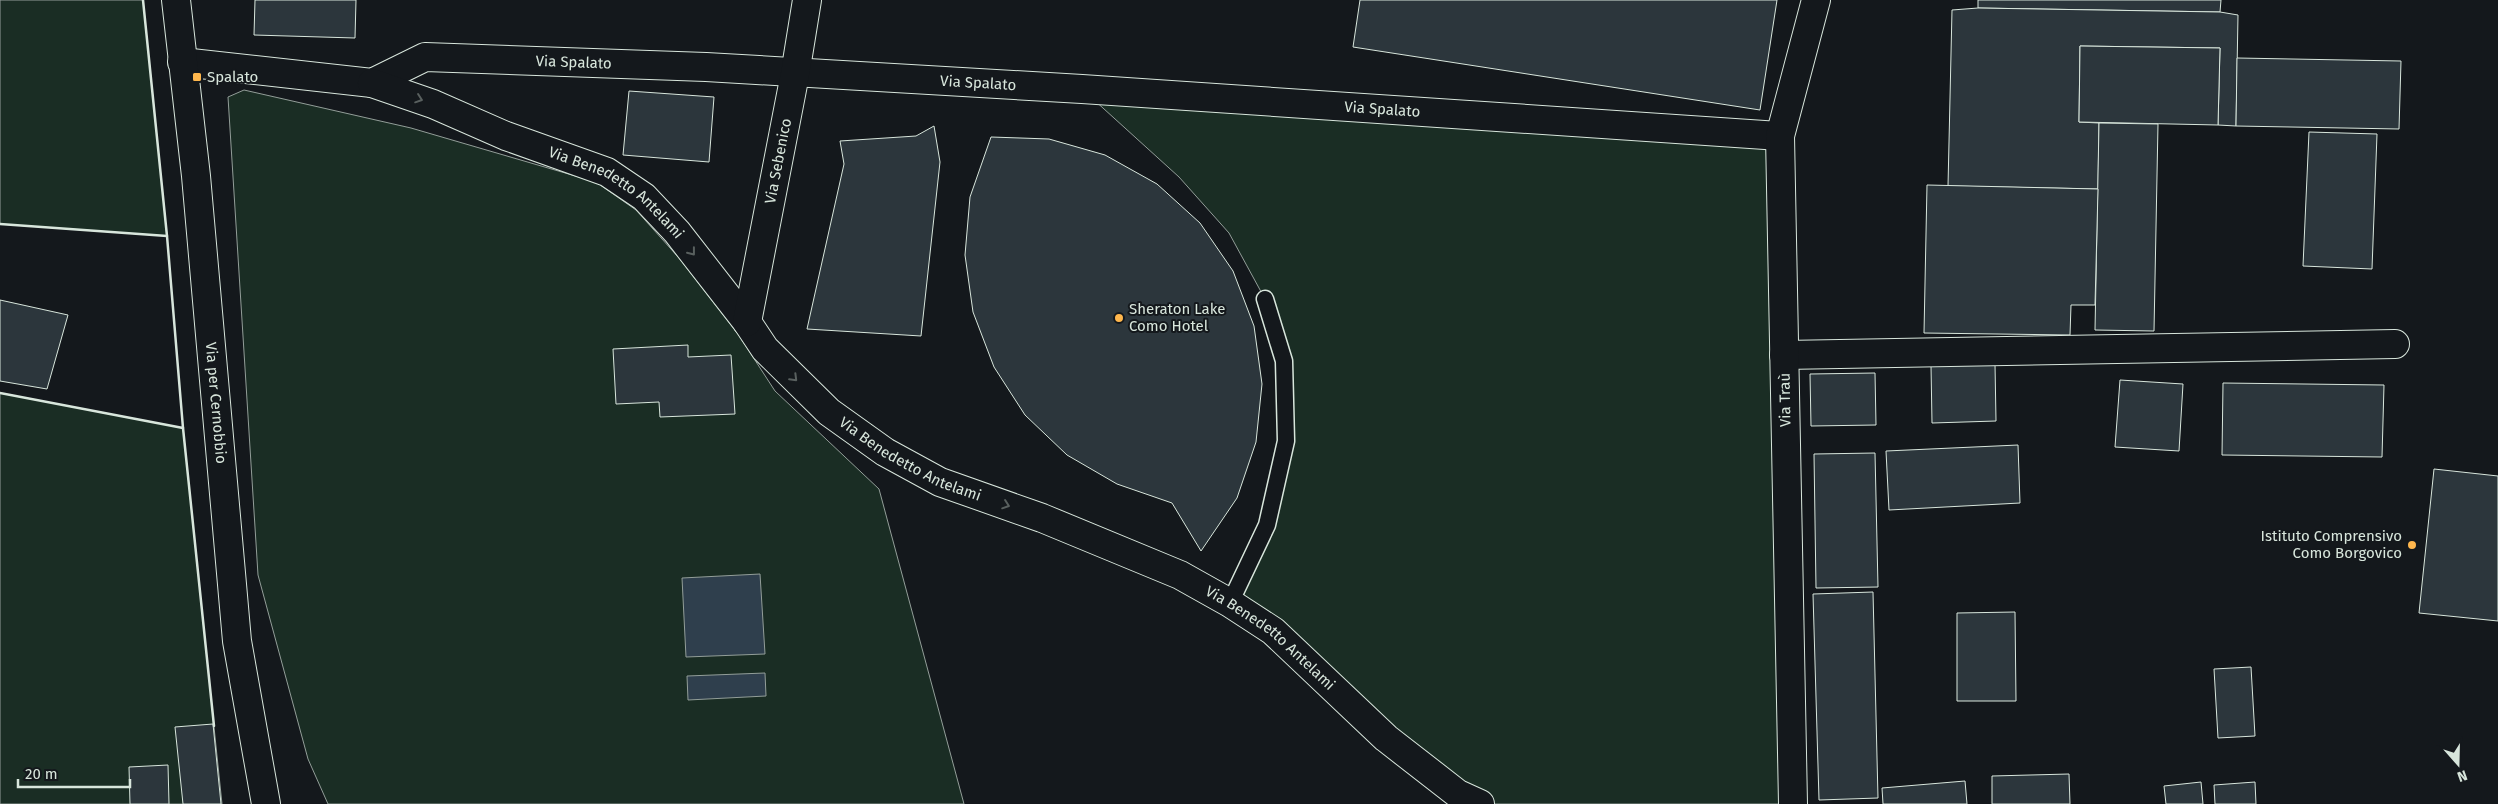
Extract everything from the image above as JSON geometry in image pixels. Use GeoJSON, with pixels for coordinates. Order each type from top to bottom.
{"type":"FeatureCollection","features":[{"type":"Feature","properties":{"kind":"street","name":"Via per Cernobbio"},"geometry":{"type":"LineString","coordinates":[[176,0],[196,176],[237,641],[266,804]]}},
{"type":"Feature","properties":{"kind":"street","name":"Via Sebenico"},"geometry":{"type":"LineString","coordinates":[[747,322],[795,74],[807,0]]}},
{"type":"Feature","properties":{"kind":"street","name":"Via Traù"},"geometry":{"type":"LineString","coordinates":[[1793,804],[1780,136],[1816,0]]}},
{"type":"Feature","properties":{"kind":"street","name":"Via Spalato"},"geometry":{"type":"LineString","coordinates":[[372,83],[425,57],[706,67],[1780,136]]}},
{"type":"Feature","properties":{"kind":"street"},"geometry":{"type":"LineString","coordinates":[[182,62],[372,83]]}},
{"type":"Feature","properties":{"kind":"street","name":"Via Benedetto Antelami"},"geometry":{"type":"LineString","coordinates":[[372,83],[433,104],[506,136],[608,172],[644,197],[677,232],[747,322],[765,349],[829,412],[885,452],[940,482],[1042,518],[1180,575],[1230,603],[1273,631],[1386,738],[1458,794],[1480,804]]}},
{"type":"Feature","properties":{"kind":"street"},"geometry":{"type":"LineString","coordinates":[[1784,355],[2395,344]]}},
{"type":"Feature","properties":{"kind":"lane"},"geometry":{"type":"LineString","coordinates":[[1230,603],[1267,525],[1286,441],[1284,361],[1266,299]]}},
{"type":"Feature","properties":{"kind":"green space"},"geometry":{"type":"Polygon","coordinates":[[[0,0],[143,0],[167,236],[0,224],[0,0]]]}},
{"type":"Feature","properties":{"kind":"green space"},"geometry":{"type":"Polygon","coordinates":[[[1082,89],[1780,136],[1793,804],[1480,804],[1230,603],[1267,525],[1286,441],[1284,361],[1265,299],[1229,233],[1179,177],[1082,89]]]}},
{"type":"Feature","properties":{"kind":"green space"},"geometry":{"type":"Polygon","coordinates":[[[244,90],[411,128],[596,182],[636,210],[679,258],[738,334],[775,391],[879,489],[964,804],[328,804],[308,759],[258,575],[228,97],[244,90]]]}},
{"type":"Feature","properties":{"kind":"green space"},"geometry":{"type":"Polygon","coordinates":[[[0,393],[183,428],[222,804],[0,804],[0,393]]]}},
{"type":"Feature","properties":{"kind":"water"},"geometry":{"type":"Polygon","coordinates":[[[760,574],[765,654],[686,657],[682,578],[760,574]]]}},
{"type":"Feature","properties":{"kind":"water"},"geometry":{"type":"Polygon","coordinates":[[[765,673],[766,696],[688,700],[687,676],[765,673]]]}},
{"type":"Feature","properties":{"kind":"building"},"geometry":{"type":"Polygon","coordinates":[[[255,0],[356,0],[355,38],[254,35],[255,0]]]}},
{"type":"Feature","properties":{"kind":"building"},"geometry":{"type":"Polygon","coordinates":[[[1360,0],[1777,0],[1760,110],[1353,47],[1360,0]]]}},
{"type":"Feature","properties":{"kind":"building"},"geometry":{"type":"Polygon","coordinates":[[[1978,0],[2221,0],[2220,12],[1978,8],[1978,0]]]}},
{"type":"Feature","properties":{"kind":"building"},"geometry":{"type":"Polygon","coordinates":[[[1978,8],[2220,12],[2238,15],[2236,126],[2218,125],[2220,48],[2080,46],[2079,122],[2099,123],[2098,189],[1948,186],[1952,10],[1978,8]]]}},
{"type":"Feature","properties":{"kind":"building"},"geometry":{"type":"Polygon","coordinates":[[[2080,46],[2220,48],[2218,125],[2079,122],[2080,46]]]}},
{"type":"Feature","properties":{"kind":"building"},"geometry":{"type":"Polygon","coordinates":[[[2237,58],[2401,61],[2399,129],[2236,126],[2237,58]]]}},
{"type":"Feature","properties":{"kind":"building"},"geometry":{"type":"Polygon","coordinates":[[[629,91],[714,97],[709,162],[623,155],[629,91]]]}},
{"type":"Feature","properties":{"kind":"building"},"geometry":{"type":"Polygon","coordinates":[[[2099,123],[2158,124],[2154,331],[2095,330],[2099,123]]]}},
{"type":"Feature","properties":{"kind":"building"},"geometry":{"type":"Polygon","coordinates":[[[934,126],[940,162],[921,336],[807,329],[844,164],[840,141],[916,136],[934,126]]]}},
{"type":"Feature","properties":{"kind":"building"},"geometry":{"type":"Polygon","coordinates":[[[2309,132],[2377,134],[2372,269],[2303,266],[2309,132]]]}},
{"type":"Feature","properties":{"kind":"building"},"geometry":{"type":"Polygon","coordinates":[[[991,137],[1049,139],[1105,155],[1157,184],[1200,223],[1233,271],[1254,326],[1262,384],[1256,442],[1237,498],[1201,551],[1172,503],[1117,484],[1067,455],[1025,415],[994,367],[973,312],[965,255],[970,197],[991,137]]]}},
{"type":"Feature","properties":{"kind":"building"},"geometry":{"type":"Polygon","coordinates":[[[1927,185],[2098,189],[2095,305],[2071,305],[2070,335],[1924,333],[1927,185]]]}},
{"type":"Feature","properties":{"kind":"building"},"geometry":{"type":"Polygon","coordinates":[[[0,300],[68,315],[47,389],[0,381],[0,300]]]}},
{"type":"Feature","properties":{"kind":"building"},"geometry":{"type":"Polygon","coordinates":[[[688,345],[688,357],[731,355],[735,414],[660,417],[659,402],[616,404],[613,349],[688,345]]]}},
{"type":"Feature","properties":{"kind":"building"},"geometry":{"type":"Polygon","coordinates":[[[1995,364],[1996,421],[1932,423],[1931,366],[1995,364]]]}},
{"type":"Feature","properties":{"kind":"building"},"geometry":{"type":"Polygon","coordinates":[[[1875,373],[1876,425],[1811,426],[1810,374],[1875,373]]]}},
{"type":"Feature","properties":{"kind":"building"},"geometry":{"type":"Polygon","coordinates":[[[2120,380],[2183,384],[2179,451],[2115,447],[2120,380]]]}},
{"type":"Feature","properties":{"kind":"building"},"geometry":{"type":"Polygon","coordinates":[[[2223,383],[2384,385],[2382,457],[2222,455],[2223,383]]]}},
{"type":"Feature","properties":{"kind":"building"},"geometry":{"type":"Polygon","coordinates":[[[2018,445],[2020,503],[1889,510],[1886,451],[2018,445]]]}},
{"type":"Feature","properties":{"kind":"building"},"geometry":{"type":"Polygon","coordinates":[[[1875,453],[1878,587],[1816,588],[1814,454],[1875,453]]]}},
{"type":"Feature","properties":{"kind":"building"},"geometry":{"type":"Polygon","coordinates":[[[2434,469],[2498,476],[2498,621],[2419,613],[2434,469]]]}},
{"type":"Feature","properties":{"kind":"building"},"geometry":{"type":"Polygon","coordinates":[[[1873,592],[1878,798],[1819,800],[1813,594],[1873,592]]]}},
{"type":"Feature","properties":{"kind":"building"},"geometry":{"type":"Polygon","coordinates":[[[2015,612],[2016,701],[1957,701],[1957,613],[2015,612]]]}},
{"type":"Feature","properties":{"kind":"building"},"geometry":{"type":"Polygon","coordinates":[[[2251,667],[2255,736],[2218,738],[2214,669],[2251,667]]]}},
{"type":"Feature","properties":{"kind":"building"},"geometry":{"type":"Polygon","coordinates":[[[213,724],[221,804],[183,804],[175,727],[213,724]]]}},
{"type":"Feature","properties":{"kind":"building"},"geometry":{"type":"Polygon","coordinates":[[[168,765],[169,804],[130,804],[129,767],[168,765]]]}},
{"type":"Feature","properties":{"kind":"building"},"geometry":{"type":"Polygon","coordinates":[[[2069,774],[2070,804],[1992,804],[1992,776],[2069,774]]]}},
{"type":"Feature","properties":{"kind":"building"},"geometry":{"type":"Polygon","coordinates":[[[1965,781],[1967,804],[1883,804],[1882,788],[1965,781]]]}},
{"type":"Feature","properties":{"kind":"building"},"geometry":{"type":"Polygon","coordinates":[[[2201,782],[2203,804],[2166,804],[2164,786],[2201,782]]]}},
{"type":"Feature","properties":{"kind":"building"},"geometry":{"type":"Polygon","coordinates":[[[2255,782],[2256,804],[2215,804],[2214,785],[2255,782]]]}},
{"type":"Feature","properties":{"kind":"wall"},"geometry":{"type":"LineString","coordinates":[[143,0],[167,236]]}},
{"type":"Feature","properties":{"kind":"wall"},"geometry":{"type":"LineString","coordinates":[[0,224],[167,236],[183,428],[0,393]]}},
{"type":"Feature","properties":{"kind":"wall"},"geometry":{"type":"LineString","coordinates":[[183,428],[214,726]]}},
{"type":"Feature","properties":{"kind":"place","name":"Spalato"},"geometry":{"type":"Point","coordinates":[197,77]}},
{"type":"Feature","properties":{"kind":"place","name":"Sheraton Lake Como Hotel"},"geometry":{"type":"Point","coordinates":[1119,318]}},
{"type":"Feature","properties":{"kind":"place","name":"Istituto Comprensivo Como Borgovico"},"geometry":{"type":"Point","coordinates":[2412,545]}}]}
